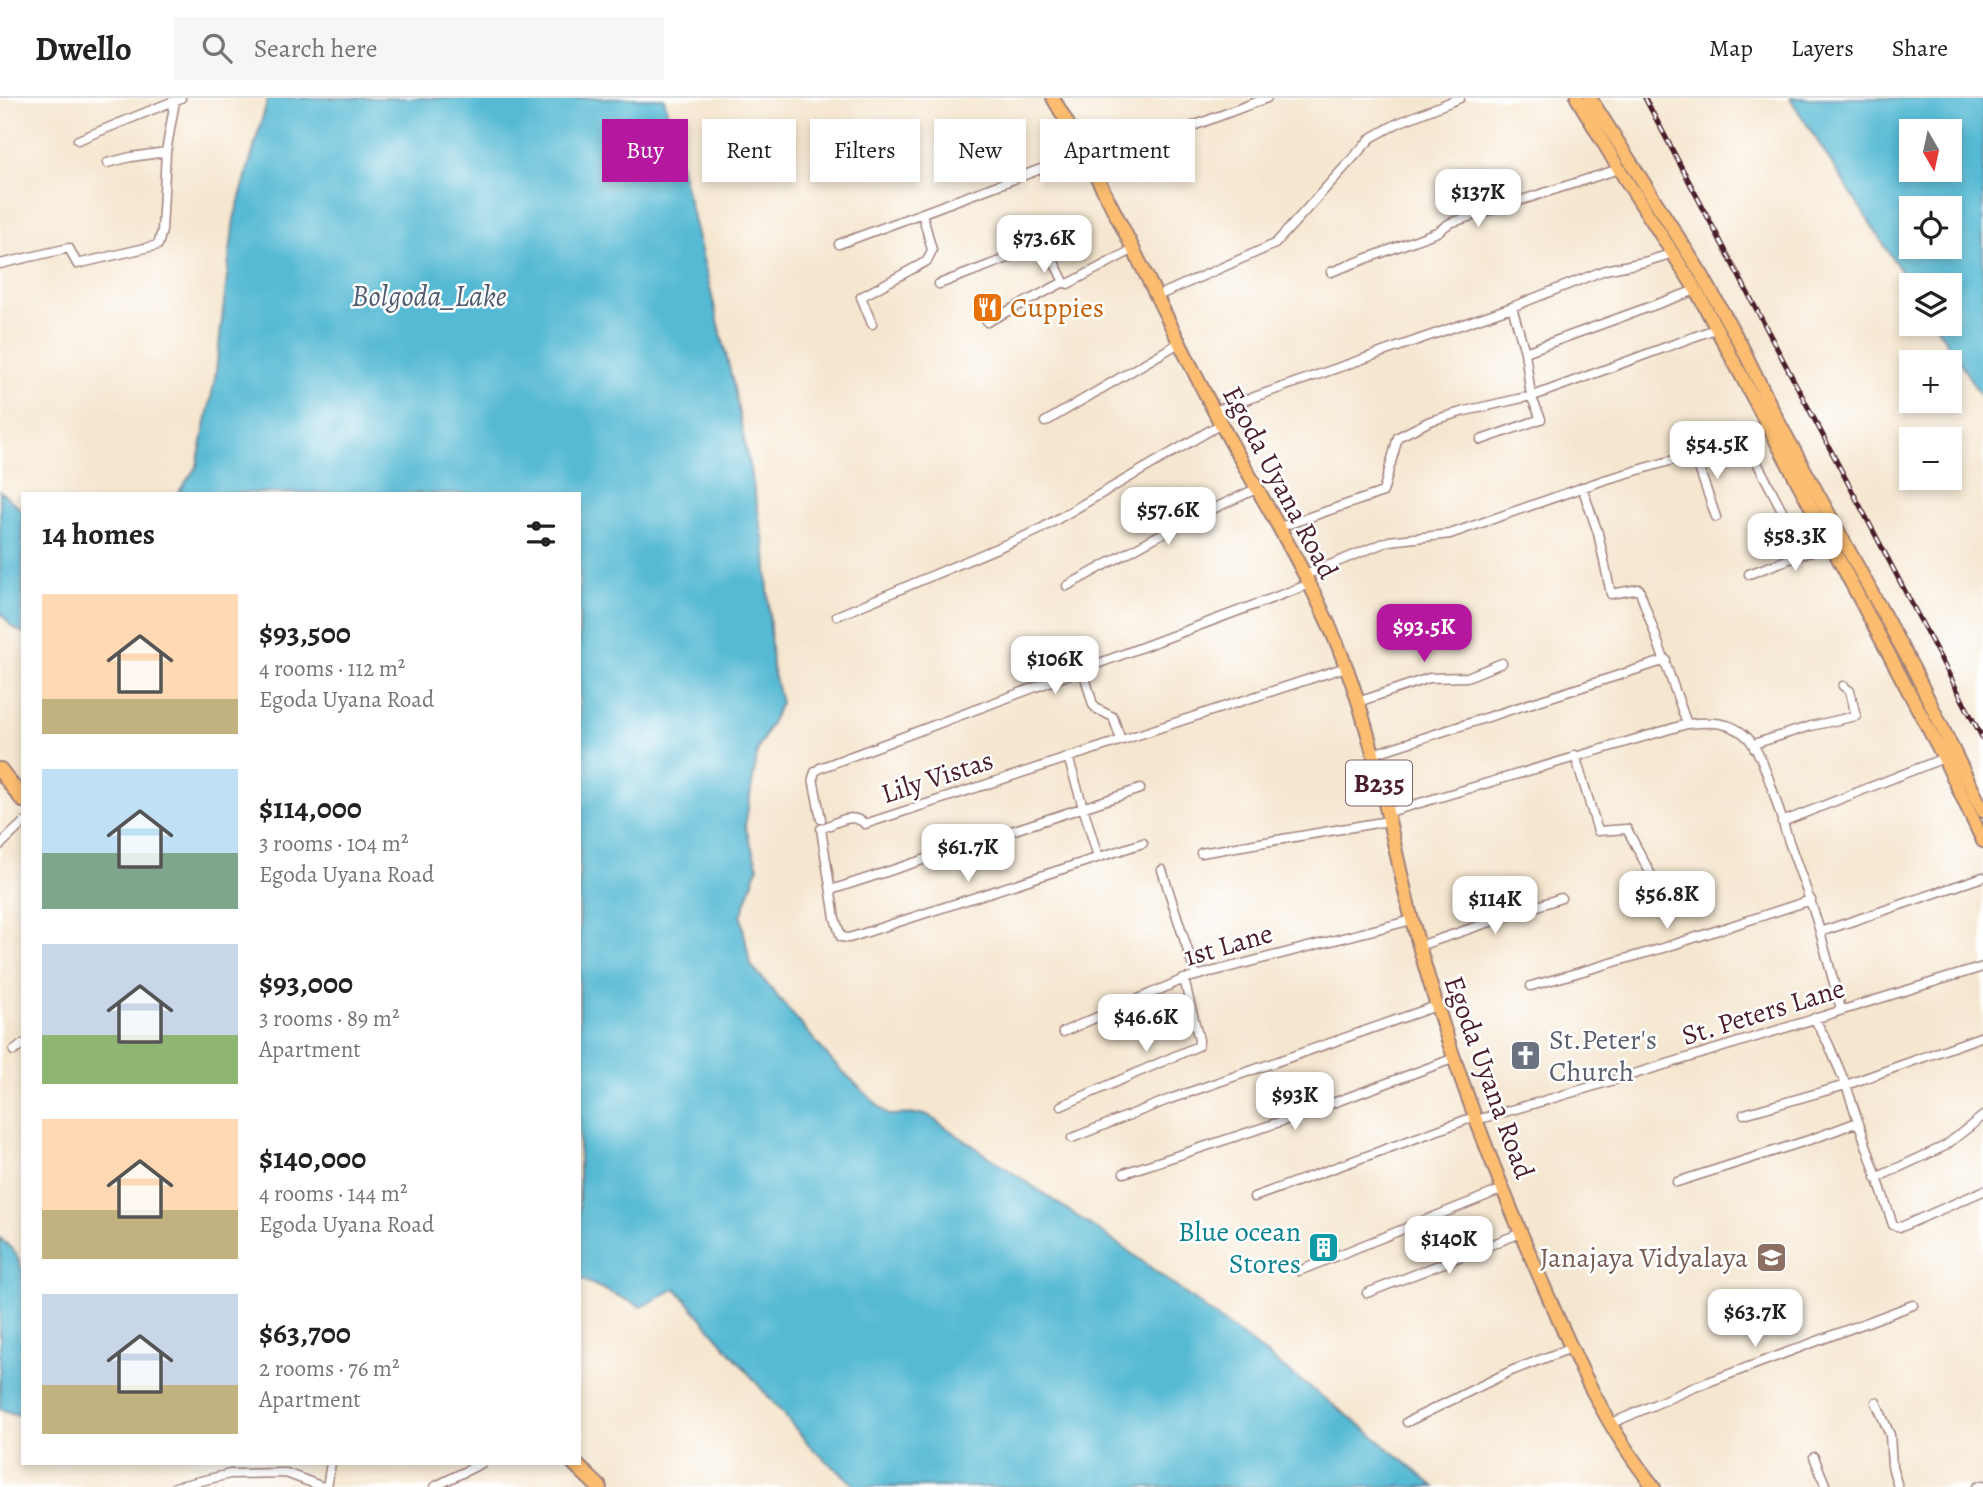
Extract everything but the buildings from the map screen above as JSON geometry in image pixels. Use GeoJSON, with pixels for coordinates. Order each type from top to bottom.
{"type":"FeatureCollection","features":[{"type":"Feature","properties":{"kind":"highway"},"geometry":{"type":"LineString","coordinates":[[0,770],[21,797]]}},
{"type":"Feature","properties":{"kind":"highway"},"geometry":{"type":"LineString","coordinates":[[576,1465],[598,1487]]}},
{"type":"Feature","properties":{"kind":"main road","name":"Egoda Uyana Road"},"geometry":{"type":"LineString","coordinates":[[1053,98],[1065,119]]}},
{"type":"Feature","properties":{"kind":"main road"},"geometry":{"type":"LineString","coordinates":[[1577,98],[1696,290],[1715,328],[1773,423],[1913,667],[1983,811]]}},
{"type":"Feature","properties":{"kind":"main road"},"geometry":{"type":"LineString","coordinates":[[1590,98],[1702,275],[1742,347],[1773,423],[1830,544],[1944,758],[1983,841]]}},
{"type":"Feature","properties":{"kind":"main road","name":"Egoda Uyana Road"},"geometry":{"type":"LineString","coordinates":[[1099,182],[1214,411],[1308,580],[1346,667],[1373,754],[1412,920],[1436,1006],[1475,1119],[1571,1348],[1609,1424],[1631,1459],[1654,1487]]}},
{"type":"Feature","properties":{"kind":"street"},"geometry":{"type":"LineString","coordinates":[[1195,125],[1267,98]]}},
{"type":"Feature","properties":{"kind":"street"},"geometry":{"type":"LineString","coordinates":[[1155,297],[1275,243],[1371,138],[1398,123],[1460,98]]}},
{"type":"Feature","properties":{"kind":"street"},"geometry":{"type":"LineString","coordinates":[[78,140],[178,99]]}},
{"type":"Feature","properties":{"kind":"street"},"geometry":{"type":"LineString","coordinates":[[0,264],[69,248],[78,264],[158,245],[162,231],[166,152],[178,99]]}},
{"type":"Feature","properties":{"kind":"street"},"geometry":{"type":"LineString","coordinates":[[107,163],[166,152]]}},
{"type":"Feature","properties":{"kind":"street"},"geometry":{"type":"LineString","coordinates":[[839,244],[1040,169]]}},
{"type":"Feature","properties":{"kind":"street"},"geometry":{"type":"LineString","coordinates":[[1331,272],[1437,232],[1450,223],[1619,169]]}},
{"type":"Feature","properties":{"kind":"street"},"geometry":{"type":"LineString","coordinates":[[872,324],[861,297],[927,261],[932,250],[922,213]]}},
{"type":"Feature","properties":{"kind":"street"},"geometry":{"type":"LineString","coordinates":[[939,284],[1045,244],[1064,282]]}},
{"type":"Feature","properties":{"kind":"street"},"geometry":{"type":"LineString","coordinates":[[987,321],[1064,282],[1068,284],[1132,250]]}},
{"type":"Feature","properties":{"kind":"street"},"geometry":{"type":"LineString","coordinates":[[1214,411],[1512,307],[1605,270],[1674,253]]}},
{"type":"Feature","properties":{"kind":"street"},"geometry":{"type":"LineString","coordinates":[[1525,352],[1696,290]]}},
{"type":"Feature","properties":{"kind":"street"},"geometry":{"type":"LineString","coordinates":[[1481,440],[1541,419],[1531,396],[1525,352],[1512,307]]}},
{"type":"Feature","properties":{"kind":"street"},"geometry":{"type":"LineString","coordinates":[[1280,527],[1383,492],[1398,437],[1430,421],[1531,396],[1715,328]]}},
{"type":"Feature","properties":{"kind":"street"},"geometry":{"type":"LineString","coordinates":[[1045,422],[1179,343]]}},
{"type":"Feature","properties":{"kind":"street"},"geometry":{"type":"LineString","coordinates":[[821,819],[813,778],[820,768],[1083,670],[1308,580],[1389,541],[1450,534],[1582,487],[1694,454],[1773,423]]}},
{"type":"Feature","properties":{"kind":"street"},"geometry":{"type":"LineString","coordinates":[[837,617],[1037,531],[1221,424]]}},
{"type":"Feature","properties":{"kind":"street"},"geometry":{"type":"LineString","coordinates":[[1743,436],[1805,554]]}},
{"type":"Feature","properties":{"kind":"street"},"geometry":{"type":"LineString","coordinates":[[1694,454],[1716,517]]}},
{"type":"Feature","properties":{"kind":"street"},"geometry":{"type":"LineString","coordinates":[[1582,487],[1598,533],[1611,593],[1639,589],[1687,724]]}},
{"type":"Feature","properties":{"kind":"street"},"geometry":{"type":"LineString","coordinates":[[1067,586],[1174,527],[1258,488]]}},
{"type":"Feature","properties":{"kind":"street"},"geometry":{"type":"LineString","coordinates":[[1749,574],[1830,544]]}},
{"type":"Feature","properties":{"kind":"street"},"geometry":{"type":"LineString","coordinates":[[1373,754],[1666,660]]}},
{"type":"Feature","properties":{"kind":"street"},"geometry":{"type":"LineString","coordinates":[[1359,702],[1429,678],[1467,677],[1502,663]]}},
{"type":"Feature","properties":{"kind":"street"},"geometry":{"type":"LineString","coordinates":[[1098,857],[1068,757],[1346,667]]}},
{"type":"Feature","properties":{"kind":"street"},"geometry":{"type":"LineString","coordinates":[[1083,670],[1093,705],[1114,717],[1121,740]]}},
{"type":"Feature","properties":{"kind":"street"},"geometry":{"type":"LineString","coordinates":[[1754,748],[1757,743],[1781,735],[1856,716],[1850,691],[1843,686]]}},
{"type":"Feature","properties":{"kind":"street"},"geometry":{"type":"LineString","coordinates":[[1201,853],[1387,817],[1575,755],[1687,724],[1717,721],[1746,736],[1754,748],[1811,900],[1841,1009]]}},
{"type":"Feature","properties":{"kind":"street"},"geometry":{"type":"LineString","coordinates":[[1575,755],[1598,831],[1627,829],[1656,884]]}},
{"type":"Feature","properties":{"kind":"street","name":"Lily Vistas"},"geometry":{"type":"LineString","coordinates":[[831,890],[821,829],[853,817],[859,818],[865,824],[1068,757]]}},
{"type":"Feature","properties":{"kind":"street"},"geometry":{"type":"LineString","coordinates":[[1782,822],[1944,758]]}},
{"type":"Feature","properties":{"kind":"street"},"geometry":{"type":"LineString","coordinates":[[1140,789],[831,890],[835,918],[841,937],[849,938],[1143,843]]}},
{"type":"Feature","properties":{"kind":"street"},"geometry":{"type":"LineString","coordinates":[[0,845],[21,825]]}},
{"type":"Feature","properties":{"kind":"street"},"geometry":{"type":"LineString","coordinates":[[1162,870],[1196,976]]}},
{"type":"Feature","properties":{"kind":"street"},"geometry":{"type":"LineString","coordinates":[[1820,932],[1983,877]]}},
{"type":"Feature","properties":{"kind":"street"},"geometry":{"type":"LineString","coordinates":[[1419,946],[1561,898]]}},
{"type":"Feature","properties":{"kind":"street"},"geometry":{"type":"LineString","coordinates":[[1531,986],[1663,948],[1811,900]]}},
{"type":"Feature","properties":{"kind":"street","name":"1st Lane"},"geometry":{"type":"LineString","coordinates":[[1063,1032],[1184,979],[1412,920]]}},
{"type":"Feature","properties":{"kind":"street","name":"St. Peters Lane"},"geometry":{"type":"LineString","coordinates":[[1254,1197],[1475,1119],[1588,1089],[1983,967]]}},
{"type":"Feature","properties":{"kind":"street"},"geometry":{"type":"LineString","coordinates":[[1061,1106],[1198,1046],[1199,1040],[1184,979]]}},
{"type":"Feature","properties":{"kind":"street"},"geometry":{"type":"LineString","coordinates":[[1072,1138],[1170,1099],[1436,1006]]}},
{"type":"Feature","properties":{"kind":"street"},"geometry":{"type":"LineString","coordinates":[[1814,1018],[1846,1085],[1893,1225],[1901,1227],[1983,1191]]}},
{"type":"Feature","properties":{"kind":"street"},"geometry":{"type":"LineString","coordinates":[[1744,1114],[1846,1085],[1983,1036]]}},
{"type":"Feature","properties":{"kind":"street"},"geometry":{"type":"LineString","coordinates":[[14,1051],[21,1046]]}},
{"type":"Feature","properties":{"kind":"street"},"geometry":{"type":"LineString","coordinates":[[1124,1173],[1292,1118],[1455,1058]]}},
{"type":"Feature","properties":{"kind":"street"},"geometry":{"type":"LineString","coordinates":[[1876,1178],[1945,1146],[1983,1116]]}},
{"type":"Feature","properties":{"kind":"street"},"geometry":{"type":"LineString","coordinates":[[1677,1182],[1858,1122]]}},
{"type":"Feature","properties":{"kind":"street"},"geometry":{"type":"LineString","coordinates":[[1299,1271],[1503,1189]]}},
{"type":"Feature","properties":{"kind":"street"},"geometry":{"type":"LineString","coordinates":[[1367,1293],[1521,1233]]}},
{"type":"Feature","properties":{"kind":"street"},"geometry":{"type":"LineString","coordinates":[[1609,1424],[1695,1387],[1913,1305]]}},
{"type":"Feature","properties":{"kind":"street"},"geometry":{"type":"LineString","coordinates":[[1408,1422],[1511,1371],[1571,1348]]}},
{"type":"Feature","properties":{"kind":"street"},"geometry":{"type":"LineString","coordinates":[[1876,1402],[1890,1435],[1892,1466],[1898,1487]]}},
{"type":"Feature","properties":{"kind":"street"},"geometry":{"type":"LineString","coordinates":[[1814,1457],[1826,1487]]}},
{"type":"Feature","properties":{"kind":"street"},"geometry":{"type":"LineString","coordinates":[[228,1465],[230,1474]]}},
{"type":"Feature","properties":{"kind":"street"},"geometry":{"type":"LineString","coordinates":[[178,1487],[230,1474],[286,1473],[304,1483],[325,1487],[330,1465]]}},
{"type":"Feature","properties":{"kind":"street"},"geometry":{"type":"LineString","coordinates":[[434,1487],[478,1465]]}},
{"type":"Feature","properties":{"kind":"street"},"geometry":{"type":"LineString","coordinates":[[1977,1487],[1983,1485]]}},
{"type":"Feature","properties":{"kind":"water","name":"Bolgoda_Lake"},"geometry":{"type":"Polygon","coordinates":[[[268,98],[664,98],[669,119],[602,119],[602,182],[684,182],[733,383],[766,552],[772,666],[781,703],[758,749],[745,826],[758,867],[741,916],[750,964],[832,1061],[888,1115],[926,1114],[1127,1250],[1364,1428],[1435,1487],[857,1487],[812,1448],[676,1288],[642,1307],[581,1279],[581,492],[179,492],[197,466],[215,379],[234,219],[268,98]]]}},
{"type":"Feature","properties":{"kind":"water"},"geometry":{"type":"Polygon","coordinates":[[[1790,98],[1983,98],[1983,399],[1962,366],[1962,350],[1952,350],[1943,336],[1962,336],[1962,273],[1902,273],[1790,98]]]}},
{"type":"Feature","properties":{"kind":"water"},"geometry":{"type":"Polygon","coordinates":[[[0,491],[21,509],[21,632],[11,626],[0,612],[0,491]]]}},
{"type":"Feature","properties":{"kind":"water"},"geometry":{"type":"Polygon","coordinates":[[[0,1238],[15,1252],[21,1266],[21,1408],[18,1415],[0,1409],[0,1238]]]}},
{"type":"Feature","properties":{"kind":"railway"},"geometry":{"type":"LineString","coordinates":[[1645,98],[1983,739]]}},
{"type":"Feature","properties":{"kind":"place","name":"Cuppies"},"geometry":{"type":"Point","coordinates":[987,307]}},
{"type":"Feature","properties":{"kind":"place","name":"St.Peter's Church"},"geometry":{"type":"Point","coordinates":[1526,1055]}},
{"type":"Feature","properties":{"kind":"place","name":"Blue ocean Stores"},"geometry":{"type":"Point","coordinates":[1324,1247]}},
{"type":"Feature","properties":{"kind":"place","name":"Janajaya Vidyalaya"},"geometry":{"type":"Point","coordinates":[1771,1257]}}]}
